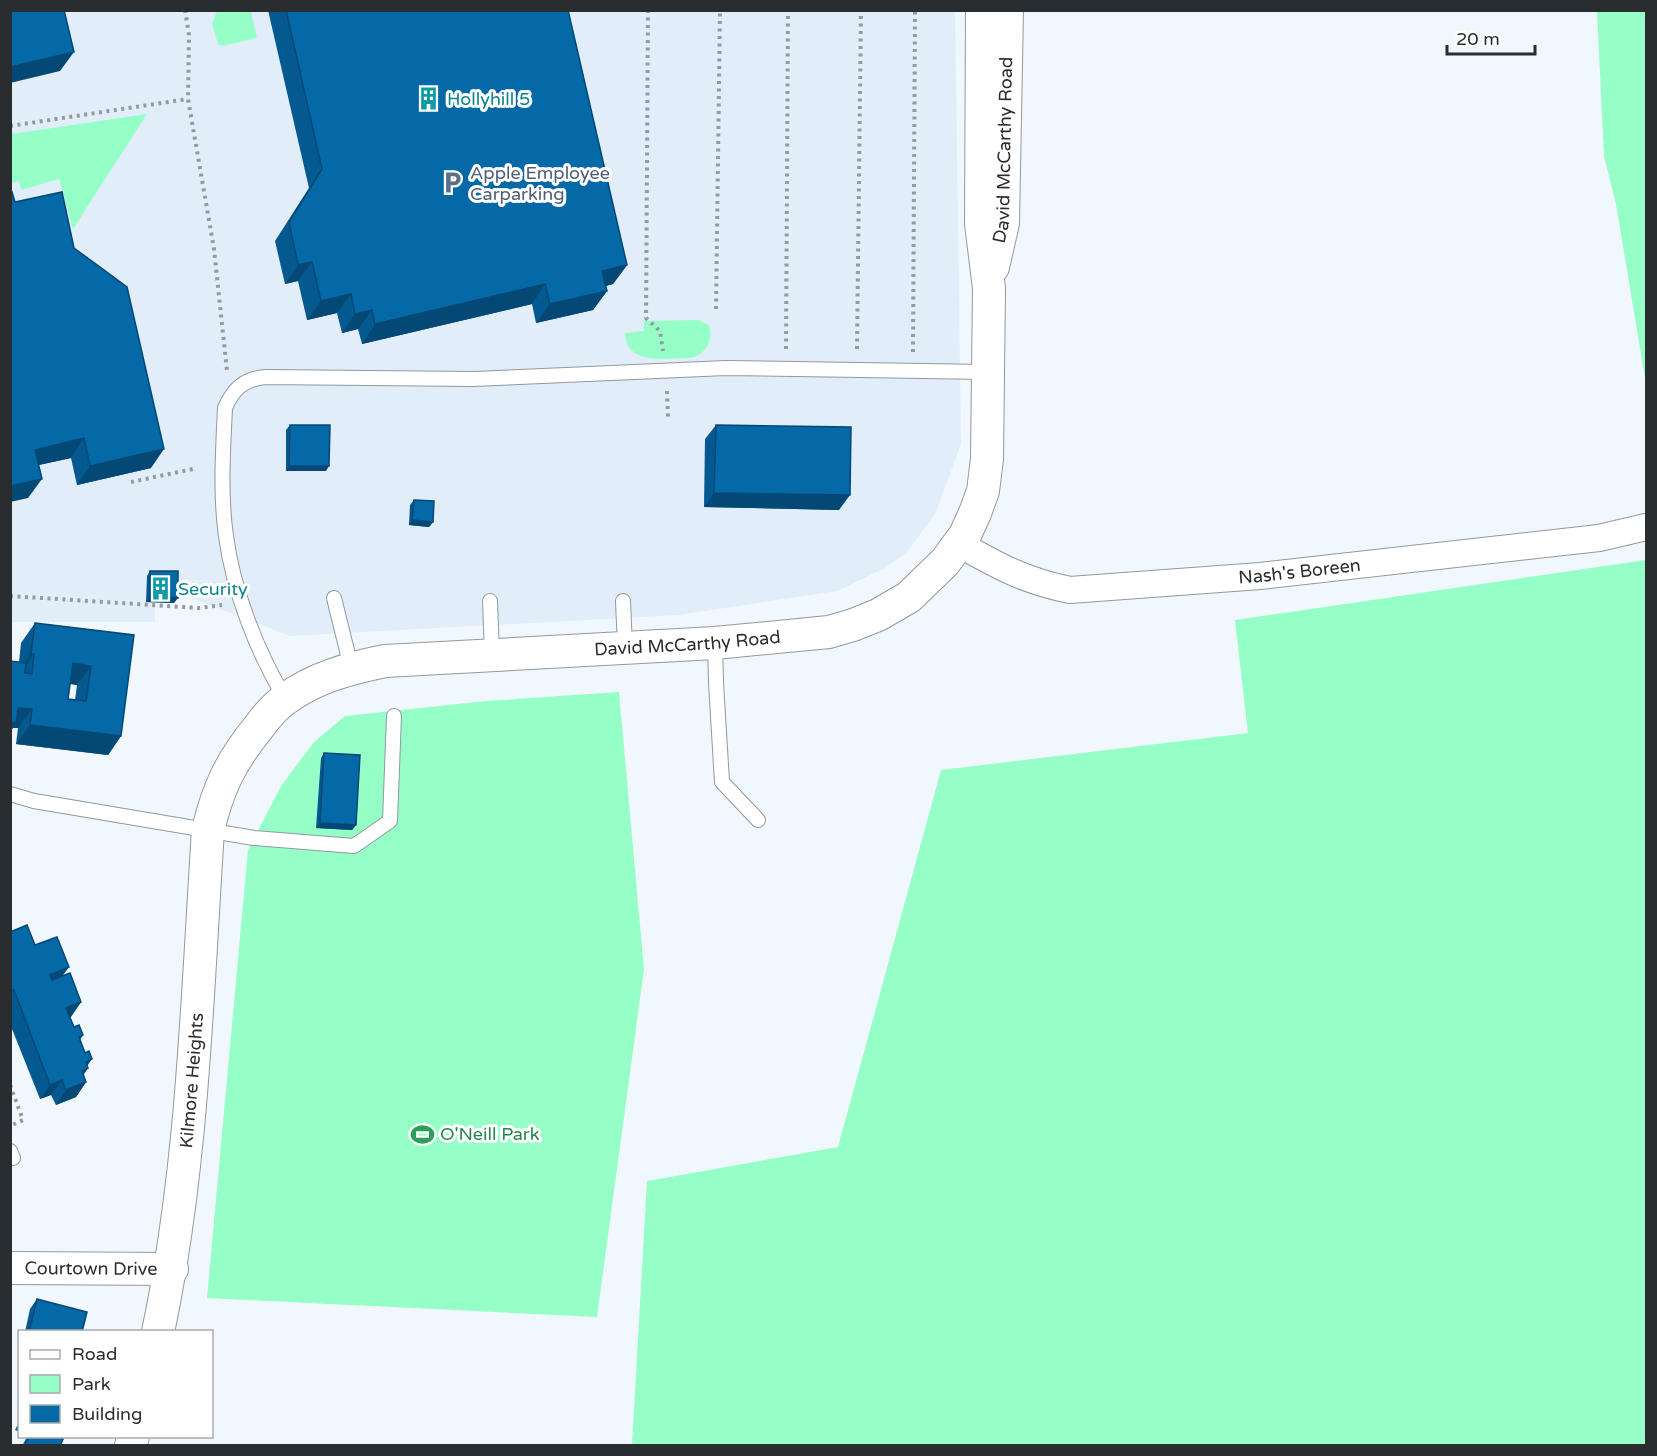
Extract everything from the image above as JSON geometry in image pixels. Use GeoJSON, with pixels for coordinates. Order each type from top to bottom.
{"type":"FeatureCollection","features":[{"type":"Feature","properties":{"kind":"street","name":"David McCarthy Road"},"geometry":{"type":"LineString","coordinates":[[208,830],[220,786],[232,763],[266,718],[285,698],[351,667],[386,661],[715,643],[829,632],[878,615],[909,597],[928,580],[959,544],[972,519],[982,491],[987,459],[988,288],[981,224],[982,10]]}},
{"type":"Feature","properties":{"kind":"street","name":"David McCarthy Road"},"geometry":{"type":"LineString","coordinates":[[988,288],[1003,223],[1006,10]]}},
{"type":"Feature","properties":{"kind":"street","name":"Nash's Boreen"},"geometry":{"type":"LineString","coordinates":[[959,544],[998,566],[1039,584],[1070,590],[1260,576],[1599,538],[1647,527]]}},
{"type":"Feature","properties":{"kind":"street","name":"Kilmore Heights"},"geometry":{"type":"LineString","coordinates":[[158,1330],[171,1269],[189,1134],[208,830]]}},
{"type":"Feature","properties":{"kind":"street","name":"Courtown Drive"},"geometry":{"type":"LineString","coordinates":[[10,1268],[171,1269]]}},
{"type":"Feature","properties":{"kind":"lane"},"geometry":{"type":"LineString","coordinates":[[285,698],[271,674],[242,601],[233,572],[224,516],[225,408],[230,396],[254,378],[473,379],[666,369],[988,372]]}},
{"type":"Feature","properties":{"kind":"lane"},"geometry":{"type":"LineString","coordinates":[[334,598],[351,667]]}},
{"type":"Feature","properties":{"kind":"lane"},"geometry":{"type":"LineString","coordinates":[[490,601],[492,654]]}},
{"type":"Feature","properties":{"kind":"lane"},"geometry":{"type":"LineString","coordinates":[[623,601],[625,647]]}},
{"type":"Feature","properties":{"kind":"lane"},"geometry":{"type":"LineString","coordinates":[[715,643],[722,782],[758,820]]}},
{"type":"Feature","properties":{"kind":"lane"},"geometry":{"type":"LineString","coordinates":[[10,794],[34,801],[254,838],[354,846],[390,821],[394,716]]}},
{"type":"Feature","properties":{"kind":"path"},"geometry":{"type":"LineString","coordinates":[[185,10],[189,35],[188,99],[214,249],[230,396]]}},
{"type":"Feature","properties":{"kind":"path"},"geometry":{"type":"LineString","coordinates":[[648,10],[646,318],[660,330],[666,369]]}},
{"type":"Feature","properties":{"kind":"path"},"geometry":{"type":"LineString","coordinates":[[716,309],[720,10]]}},
{"type":"Feature","properties":{"kind":"path"},"geometry":{"type":"LineString","coordinates":[[786,369],[788,10]]}},
{"type":"Feature","properties":{"kind":"path"},"geometry":{"type":"LineString","coordinates":[[857,370],[861,10]]}},
{"type":"Feature","properties":{"kind":"path"},"geometry":{"type":"LineString","coordinates":[[913,371],[915,10]]}},
{"type":"Feature","properties":{"kind":"path"},"geometry":{"type":"LineString","coordinates":[[10,126],[188,99]]}},
{"type":"Feature","properties":{"kind":"path"},"geometry":{"type":"LineString","coordinates":[[130,482],[193,469]]}},
{"type":"Feature","properties":{"kind":"path"},"geometry":{"type":"LineString","coordinates":[[10,596],[199,608],[242,601]]}},
{"type":"Feature","properties":{"kind":"path"},"geometry":{"type":"LineString","coordinates":[[10,1085],[23,1120],[10,1126]]}},
{"type":"Feature","properties":{"kind":"shaded area"},"geometry":{"type":"Polygon","coordinates":[[[11,11],[955,11],[961,444],[936,512],[908,551],[885,568],[837,591],[678,615],[290,636],[176,592],[154,591],[155,622],[11,622],[11,11]]]}},
{"type":"Feature","properties":{"kind":"green space"},"geometry":{"type":"Polygon","coordinates":[[[217,11],[251,11],[257,38],[222,46],[218,44],[212,24],[217,11]]]}},
{"type":"Feature","properties":{"kind":"green space"},"geometry":{"type":"Polygon","coordinates":[[[1597,11],[1646,11],[1646,384],[1616,204],[1604,156],[1597,11]]]}},
{"type":"Feature","properties":{"kind":"green space"},"geometry":{"type":"Polygon","coordinates":[[[147,114],[73,229],[59,179],[21,190],[19,181],[11,183],[11,134],[147,114]]]}},
{"type":"Feature","properties":{"kind":"green space"},"geometry":{"type":"Polygon","coordinates":[[[699,320],[709,325],[708,346],[691,358],[649,358],[632,351],[627,344],[625,333],[644,331],[644,321],[699,320]]]}},
{"type":"Feature","properties":{"kind":"green space"},"geometry":{"type":"Polygon","coordinates":[[[1646,560],[1646,1445],[632,1445],[647,1181],[838,1147],[941,770],[1248,733],[1235,620],[1646,560]]]}},
{"type":"Feature","properties":{"kind":"green space","name":"O'Neill Park"},"geometry":{"type":"Polygon","coordinates":[[[619,692],[644,969],[597,1317],[207,1298],[248,850],[281,786],[314,742],[345,716],[486,701],[619,692]]]}},
{"type":"Feature","properties":{"kind":"building"},"geometry":{"type":"Polygon","coordinates":[[[10,10],[64,10],[74,52],[10,67],[10,10]]]}},
{"type":"Feature","properties":{"kind":"building","name":"Apple Employee Carparking"},"geometry":{"type":"Polygon","coordinates":[[[286,10],[568,10],[627,265],[602,271],[607,291],[550,304],[545,284],[375,324],[372,310],[355,314],[351,294],[321,301],[312,262],[298,265],[289,222],[322,169],[286,10]]]}},
{"type":"Feature","properties":{"kind":"building"},"geometry":{"type":"Polygon","coordinates":[[[12,192],[15,202],[62,192],[74,248],[127,287],[164,449],[90,466],[84,438],[35,450],[42,479],[10,486],[10,193],[12,192]]]}},
{"type":"Feature","properties":{"kind":"building"},"geometry":{"type":"Polygon","coordinates":[[[290,425],[330,425],[329,466],[289,466],[290,425]]]}},
{"type":"Feature","properties":{"kind":"building"},"geometry":{"type":"Polygon","coordinates":[[[716,425],[851,427],[850,495],[714,493],[716,425]]]}},
{"type":"Feature","properties":{"kind":"building"},"geometry":{"type":"Polygon","coordinates":[[[414,500],[434,501],[433,522],[412,520],[414,500]]]}},
{"type":"Feature","properties":{"kind":"building","name":"Security"},"geometry":{"type":"Polygon","coordinates":[[[150,571],[178,571],[178,598],[150,597],[150,571]]]}},
{"type":"Feature","properties":{"kind":"building"},"geometry":{"type":"Polygon","coordinates":[[[35,623],[134,635],[121,736],[30,725],[32,709],[18,708],[16,723],[10,722],[10,661],[26,663],[25,673],[32,674],[34,654],[31,654],[35,623]],[[73,663],[68,699],[86,701],[91,666],[73,663]]]}},
{"type":"Feature","properties":{"kind":"building"},"geometry":{"type":"Polygon","coordinates":[[[324,753],[360,755],[356,825],[320,823],[324,753]]]}},
{"type":"Feature","properties":{"kind":"building"},"geometry":{"type":"Polygon","coordinates":[[[27,925],[35,945],[57,937],[69,967],[50,975],[52,980],[70,973],[81,1002],[66,1008],[74,1027],[79,1025],[83,1035],[79,1037],[85,1053],[89,1051],[92,1059],[86,1062],[88,1068],[82,1071],[86,1082],[66,1090],[62,1080],[50,1085],[14,990],[10,991],[10,932],[27,925]]]}},
{"type":"Feature","properties":{"kind":"building"},"geometry":{"type":"Polygon","coordinates":[[[37,1299],[87,1312],[82,1330],[29,1330],[37,1299]]]}},
{"type":"Feature","properties":{"kind":"building"},"geometry":{"type":"Polygon","coordinates":[[[28,1438],[64,1438],[60,1446],[24,1446],[28,1438]]]}},
{"type":"Feature","properties":{"kind":"place","name":"Hollyhill 5"},"geometry":{"type":"Point","coordinates":[429,99]}},
{"type":"Feature","properties":{"kind":"place","name":"Apple Employee Carparking"},"geometry":{"type":"Point","coordinates":[452,183]}},
{"type":"Feature","properties":{"kind":"place","name":"Security"},"geometry":{"type":"Point","coordinates":[160,589]}},
{"type":"Feature","properties":{"kind":"place","name":"O'Neill Park"},"geometry":{"type":"Point","coordinates":[422,1134]}}]}
